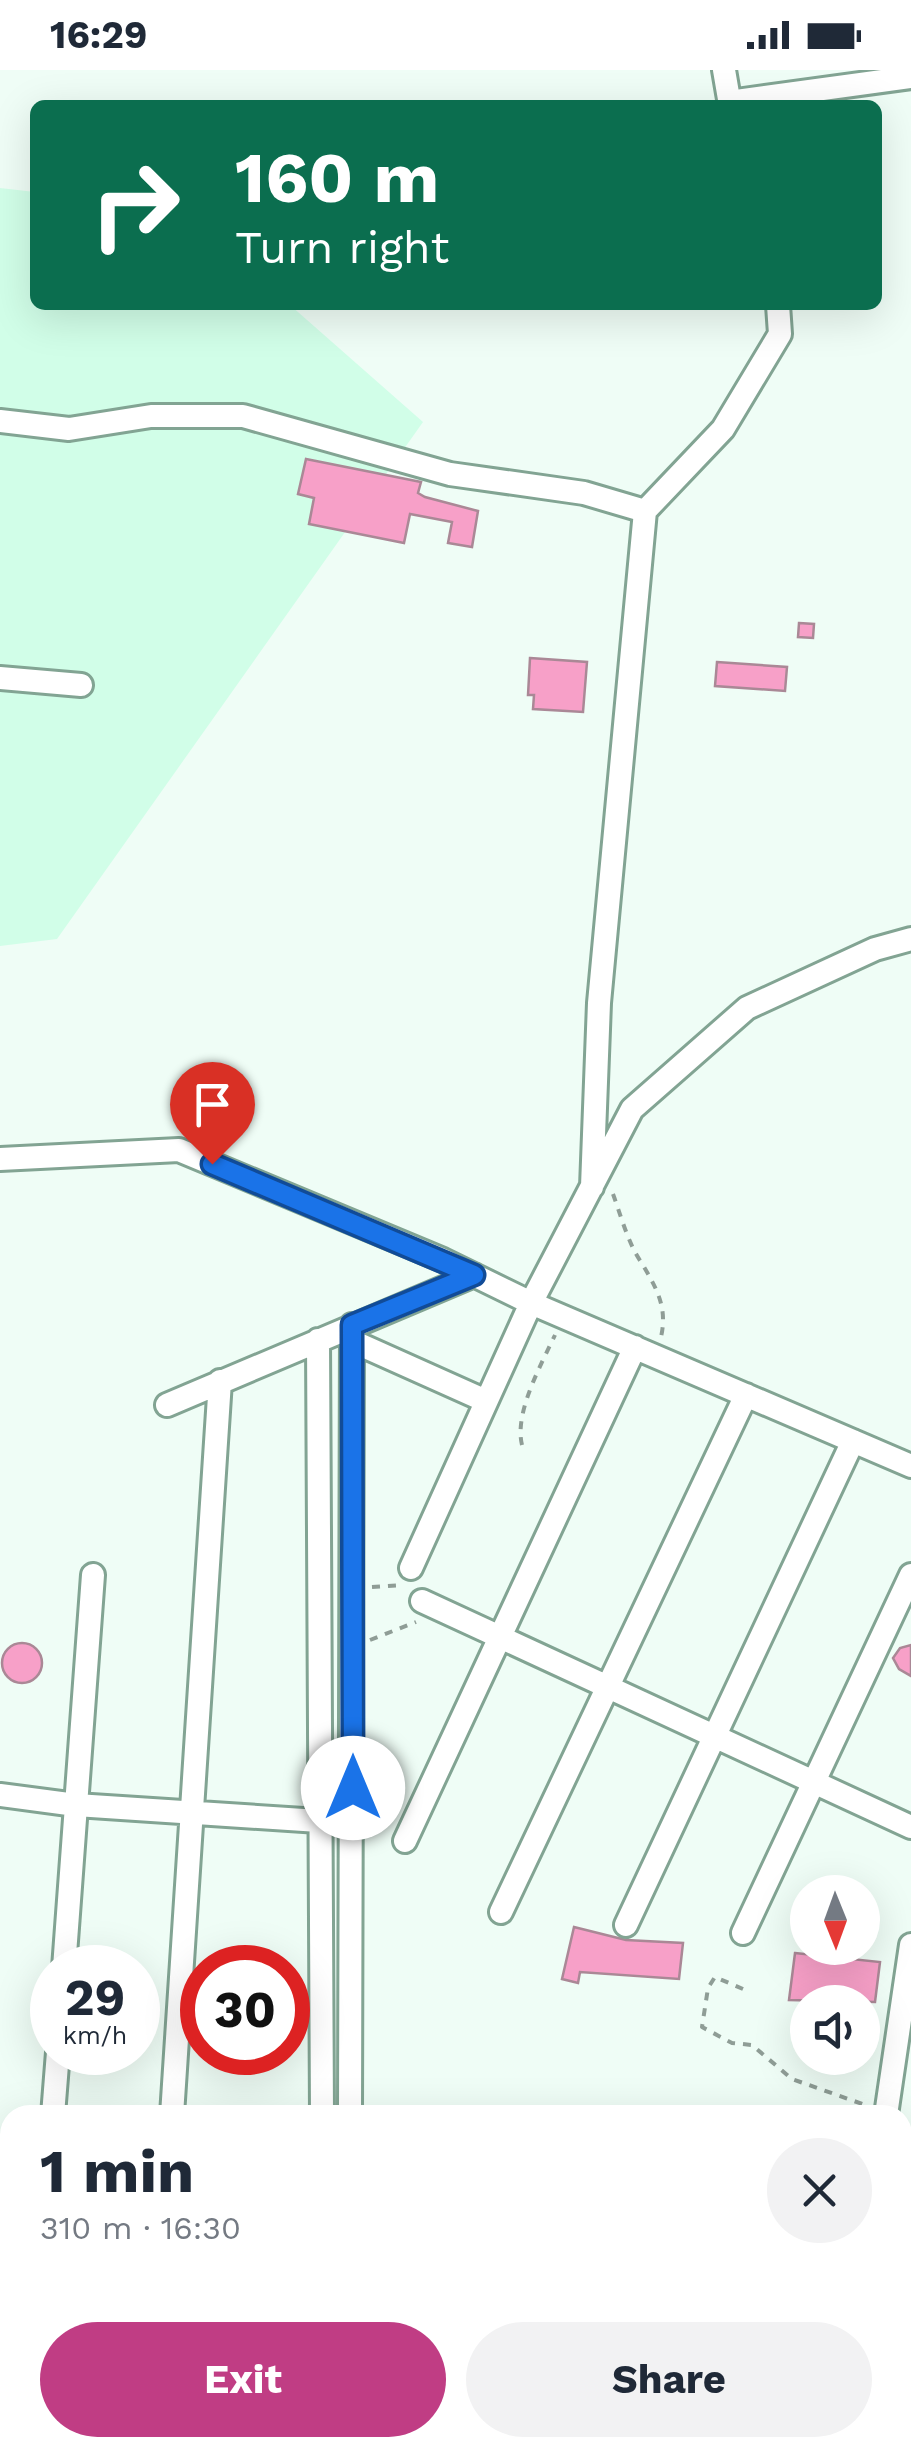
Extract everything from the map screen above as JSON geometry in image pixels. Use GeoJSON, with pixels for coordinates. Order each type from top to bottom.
{"type":"FeatureCollection","features":[{"type":"Feature","properties":{"kind":"street"},"geometry":{"type":"LineString","coordinates":[[724,70],[729,100]]}},
{"type":"Feature","properties":{"kind":"street"},"geometry":{"type":"LineString","coordinates":[[750,100],[911,77]]}},
{"type":"Feature","properties":{"kind":"street"},"geometry":{"type":"LineString","coordinates":[[597,1177],[599,1002],[645,511],[723,429],[780,334],[778,310]]}},
{"type":"Feature","properties":{"kind":"street"},"geometry":{"type":"LineString","coordinates":[[0,421],[69,429],[151,416],[243,416],[450,474],[584,493],[645,511]]}},
{"type":"Feature","properties":{"kind":"street"},"geometry":{"type":"LineString","coordinates":[[0,678],[81,685]]}},
{"type":"Feature","properties":{"kind":"street"},"geometry":{"type":"LineString","coordinates":[[410,1568],[531,1302],[632,1109],[747,1008],[875,949],[911,940]]}},
{"type":"Feature","properties":{"kind":"street"},"geometry":{"type":"LineString","coordinates":[[0,1159],[178,1150],[911,1466]]}},
{"type":"Feature","properties":{"kind":"street"},"geometry":{"type":"LineString","coordinates":[[167,1404],[318,1340],[352,1333],[474,1275]]}},
{"type":"Feature","properties":{"kind":"street"},"geometry":{"type":"LineString","coordinates":[[352,1333],[486,1401]]}},
{"type":"Feature","properties":{"kind":"street"},"geometry":{"type":"LineString","coordinates":[[350,2105],[352,1333]]}},
{"type":"Feature","properties":{"kind":"street"},"geometry":{"type":"LineString","coordinates":[[318,1340],[322,2105]]}},
{"type":"Feature","properties":{"kind":"street"},"geometry":{"type":"LineString","coordinates":[[404,1840],[497,1636],[642,1350]]}},
{"type":"Feature","properties":{"kind":"street"},"geometry":{"type":"LineString","coordinates":[[173,2105],[220,1381]]}},
{"type":"Feature","properties":{"kind":"street"},"geometry":{"type":"LineString","coordinates":[[501,1912],[746,1395]]}},
{"type":"Feature","properties":{"kind":"street"},"geometry":{"type":"LineString","coordinates":[[626,1925],[854,1441]]}},
{"type":"Feature","properties":{"kind":"street"},"geometry":{"type":"LineString","coordinates":[[66,1945],[93,1575]]}},
{"type":"Feature","properties":{"kind":"street"},"geometry":{"type":"LineString","coordinates":[[744,1934],[911,1576]]}},
{"type":"Feature","properties":{"kind":"street"},"geometry":{"type":"LineString","coordinates":[[430,1605],[911,1827]]}},
{"type":"Feature","properties":{"kind":"street"},"geometry":{"type":"LineString","coordinates":[[0,1795],[76,1805],[353,1823]]}},
{"type":"Feature","properties":{"kind":"street"},"geometry":{"type":"LineString","coordinates":[[887,2105],[911,1946]]}},
{"type":"Feature","properties":{"kind":"street"},"geometry":{"type":"LineString","coordinates":[[55,2105],[57,2075]]}},
{"type":"Feature","properties":{"kind":"path"},"geometry":{"type":"LineString","coordinates":[[597,1177],[640,1262],[654,1278],[664,1310],[662,1335],[642,1350]]}},
{"type":"Feature","properties":{"kind":"path"},"geometry":{"type":"LineString","coordinates":[[522,1445],[518,1428],[526,1402],[564,1316]]}},
{"type":"Feature","properties":{"kind":"path"},"geometry":{"type":"LineString","coordinates":[[352,1588],[403,1586],[430,1605],[352,1649]]}},
{"type":"Feature","properties":{"kind":"path"},"geometry":{"type":"LineString","coordinates":[[744,1989],[715,1976],[708,1988],[702,2027],[732,2043],[752,2045],[792,2078],[865,2105]]}},
{"type":"Feature","properties":{"kind":"shaded area"},"geometry":{"type":"Polygon","coordinates":[[[0,188],[30,191],[30,310],[296,310],[423,422],[57,939],[0,946],[0,188]]]}},
{"type":"Feature","properties":{"kind":"building"},"geometry":{"type":"Polygon","coordinates":[[[306,459],[421,482],[418,493],[425,497],[478,511],[472,547],[448,543],[452,522],[410,514],[404,543],[309,524],[314,498],[298,494],[306,459]]]}},
{"type":"Feature","properties":{"kind":"building"},"geometry":{"type":"Polygon","coordinates":[[[799,623],[814,624],[813,638],[798,637],[799,623]]]}},
{"type":"Feature","properties":{"kind":"building"},"geometry":{"type":"Polygon","coordinates":[[[530,658],[587,662],[583,712],[533,709],[534,695],[528,695],[530,658]]]}},
{"type":"Feature","properties":{"kind":"building"},"geometry":{"type":"Polygon","coordinates":[[[717,662],[787,667],[785,691],[715,686],[717,662]]]}},
{"type":"Feature","properties":{"kind":"building"},"geometry":{"type":"Polygon","coordinates":[[[22,1643],[36,1649],[42,1663],[36,1677],[22,1683],[8,1677],[2,1663],[8,1649],[22,1643]]]}},
{"type":"Feature","properties":{"kind":"building"},"geometry":{"type":"Polygon","coordinates":[[[911,1645],[911,1676],[899,1669],[893,1658],[900,1648],[911,1645]]]}},
{"type":"Feature","properties":{"kind":"building"},"geometry":{"type":"Polygon","coordinates":[[[574,1927],[626,1940],[683,1943],[679,1979],[580,1972],[578,1983],[562,1979],[574,1927]]]}},
{"type":"Feature","properties":{"kind":"building"},"geometry":{"type":"Polygon","coordinates":[[[793,1965],[880,1965],[877,1985],[791,1985],[793,1965]]]}},
{"type":"Feature","properties":{"kind":"route"},"geometry":{"type":"LineString","coordinates":[[212,1164],[474,1275],[352,1325],[353,1788]]}}]}
